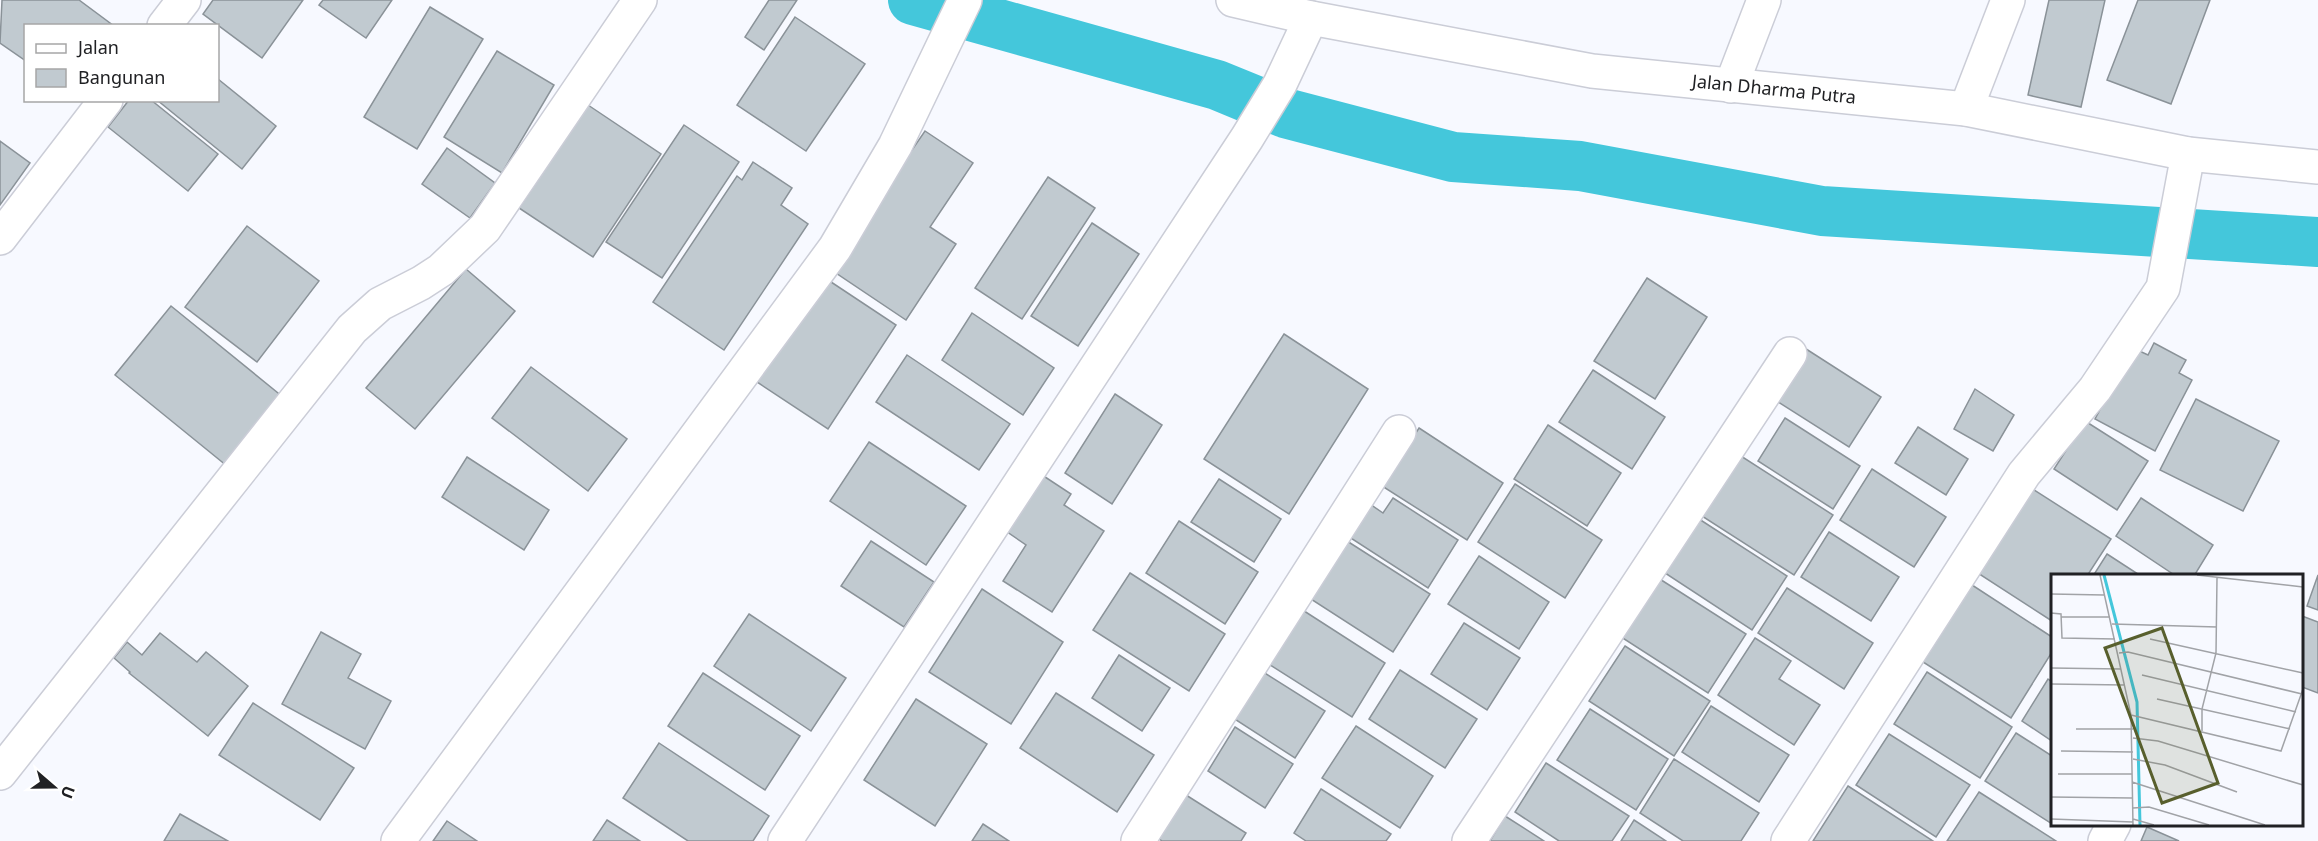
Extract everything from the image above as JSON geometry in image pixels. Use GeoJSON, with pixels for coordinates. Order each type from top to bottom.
{"type":"FeatureCollection","features":[{"type":"Feature","properties":{"kind":"street"},"geometry":{"type":"LineString","coordinates":[[166,24],[184,0]]}},
{"type":"Feature","properties":{"kind":"street"},"geometry":{"type":"LineString","coordinates":[[0,773],[352,328],[380,304],[441,270],[485,228],[640,0]]}},
{"type":"Feature","properties":{"kind":"street","name":"Jalan Dharma Putra"},"geometry":{"type":"LineString","coordinates":[[1233,0],[1311,18],[1592,70],[1966,109],[2188,154],[2318,167]]}},
{"type":"Feature","properties":{"kind":"street"},"geometry":{"type":"LineString","coordinates":[[1731,86],[1764,0]]}},
{"type":"Feature","properties":{"kind":"street"},"geometry":{"type":"LineString","coordinates":[[1966,109],[2008,0]]}},
{"type":"Feature","properties":{"kind":"street"},"geometry":{"type":"LineString","coordinates":[[398,841],[835,248],[895,146],[963,2]]}},
{"type":"Feature","properties":{"kind":"street"},"geometry":{"type":"LineString","coordinates":[[785,841],[1247,138],[1280,84],[1311,18]]}},
{"type":"Feature","properties":{"kind":"street"},"geometry":{"type":"LineString","coordinates":[[0,238],[104,102]]}},
{"type":"Feature","properties":{"kind":"street"},"geometry":{"type":"LineString","coordinates":[[1788,841],[2024,474],[2095,388],[2163,288],[2188,154]]}},
{"type":"Feature","properties":{"kind":"street"},"geometry":{"type":"LineString","coordinates":[[1469,841],[1790,354]]}},
{"type":"Feature","properties":{"kind":"street"},"geometry":{"type":"LineString","coordinates":[[1138,841],[1399,432]]}},
{"type":"Feature","properties":{"kind":"street"},"geometry":{"type":"LineString","coordinates":[[2105,841],[2114,826]]}},
{"type":"Feature","properties":{"kind":"building"},"geometry":{"type":"Polygon","coordinates":[[[2,0],[79,0],[111,24],[24,24],[24,60],[0,43],[2,0]]]}},
{"type":"Feature","properties":{"kind":"building"},"geometry":{"type":"Polygon","coordinates":[[[213,0],[303,0],[262,58],[203,14],[213,0]]]}},
{"type":"Feature","properties":{"kind":"building"},"geometry":{"type":"Polygon","coordinates":[[[323,0],[392,0],[366,38],[319,5],[323,0]]]}},
{"type":"Feature","properties":{"kind":"building"},"geometry":{"type":"Polygon","coordinates":[[[769,0],[797,0],[764,50],[745,37],[769,0]]]}},
{"type":"Feature","properties":{"kind":"building"},"geometry":{"type":"Polygon","coordinates":[[[2049,0],[2105,0],[2081,107],[2028,95],[2049,0]]]}},
{"type":"Feature","properties":{"kind":"building"},"geometry":{"type":"Polygon","coordinates":[[[2138,0],[2210,0],[2171,104],[2107,80],[2138,0]]]}},
{"type":"Feature","properties":{"kind":"building"},"geometry":{"type":"Polygon","coordinates":[[[430,7],[483,39],[417,149],[364,117],[430,7]]]}},
{"type":"Feature","properties":{"kind":"building"},"geometry":{"type":"Polygon","coordinates":[[[795,17],[865,64],[806,151],[737,105],[795,17]]]}},
{"type":"Feature","properties":{"kind":"building"},"geometry":{"type":"Polygon","coordinates":[[[497,51],[554,85],[502,173],[444,137],[497,51]]]}},
{"type":"Feature","properties":{"kind":"building"},"geometry":{"type":"Polygon","coordinates":[[[219,80],[276,126],[242,169],[159,102],[219,102],[219,80]]]}},
{"type":"Feature","properties":{"kind":"building"},"geometry":{"type":"Polygon","coordinates":[[[127,102],[153,102],[218,154],[188,191],[108,127],[127,102]]]}},
{"type":"Feature","properties":{"kind":"building"},"geometry":{"type":"Polygon","coordinates":[[[588,105],[661,154],[593,257],[519,208],[588,105]]]}},
{"type":"Feature","properties":{"kind":"building"},"geometry":{"type":"Polygon","coordinates":[[[684,125],[739,162],[662,278],[606,242],[684,125]]]}},
{"type":"Feature","properties":{"kind":"building"},"geometry":{"type":"Polygon","coordinates":[[[925,131],[973,163],[930,227],[956,244],[906,320],[830,269],[925,131]]]}},
{"type":"Feature","properties":{"kind":"building"},"geometry":{"type":"Polygon","coordinates":[[[0,141],[30,163],[0,205],[0,141]]]}},
{"type":"Feature","properties":{"kind":"building"},"geometry":{"type":"Polygon","coordinates":[[[447,148],[495,183],[470,218],[422,184],[447,148]]]}},
{"type":"Feature","properties":{"kind":"building"},"geometry":{"type":"Polygon","coordinates":[[[753,162],[792,188],[781,205],[808,224],[724,350],[653,302],[737,176],[742,180],[753,162]]]}},
{"type":"Feature","properties":{"kind":"building"},"geometry":{"type":"Polygon","coordinates":[[[1048,177],[1095,208],[1022,319],[975,288],[1048,177]]]}},
{"type":"Feature","properties":{"kind":"building"},"geometry":{"type":"Polygon","coordinates":[[[1092,223],[1139,254],[1078,346],[1031,316],[1092,223]]]}},
{"type":"Feature","properties":{"kind":"building"},"geometry":{"type":"Polygon","coordinates":[[[247,226],[319,281],[257,362],[185,307],[247,226]]]}},
{"type":"Feature","properties":{"kind":"building"},"geometry":{"type":"Polygon","coordinates":[[[466,269],[515,311],[415,429],[366,388],[466,269]]]}},
{"type":"Feature","properties":{"kind":"building"},"geometry":{"type":"Polygon","coordinates":[[[825,278],[896,325],[828,429],[757,382],[825,278]]]}},
{"type":"Feature","properties":{"kind":"building"},"geometry":{"type":"Polygon","coordinates":[[[1647,278],[1707,317],[1655,399],[1594,361],[1647,278]]]}},
{"type":"Feature","properties":{"kind":"building"},"geometry":{"type":"Polygon","coordinates":[[[171,306],[283,397],[227,466],[115,375],[171,306]]]}},
{"type":"Feature","properties":{"kind":"building"},"geometry":{"type":"Polygon","coordinates":[[[972,313],[1054,368],[1023,415],[942,360],[972,313]]]}},
{"type":"Feature","properties":{"kind":"building"},"geometry":{"type":"Polygon","coordinates":[[[1284,334],[1368,389],[1289,514],[1204,459],[1284,334]]]}},
{"type":"Feature","properties":{"kind":"building"},"geometry":{"type":"Polygon","coordinates":[[[2154,343],[2186,360],[2179,373],[2192,380],[2155,451],[2095,419],[2133,348],[2148,355],[2154,343]]]}},
{"type":"Feature","properties":{"kind":"building"},"geometry":{"type":"Polygon","coordinates":[[[1803,347],[1881,397],[1849,447],[1772,398],[1803,347]]]}},
{"type":"Feature","properties":{"kind":"building"},"geometry":{"type":"Polygon","coordinates":[[[907,355],[1010,424],[979,470],[876,402],[907,355]]]}},
{"type":"Feature","properties":{"kind":"building"},"geometry":{"type":"Polygon","coordinates":[[[531,367],[627,439],[588,491],[492,418],[531,367]]]}},
{"type":"Feature","properties":{"kind":"building"},"geometry":{"type":"Polygon","coordinates":[[[1593,370],[1665,417],[1632,469],[1559,422],[1593,370]]]}},
{"type":"Feature","properties":{"kind":"building"},"geometry":{"type":"Polygon","coordinates":[[[1975,389],[2014,415],[1993,451],[1954,429],[1975,389]]]}},
{"type":"Feature","properties":{"kind":"building"},"geometry":{"type":"Polygon","coordinates":[[[1115,394],[1162,425],[1112,504],[1065,473],[1115,394]]]}},
{"type":"Feature","properties":{"kind":"building"},"geometry":{"type":"Polygon","coordinates":[[[2196,399],[2279,441],[2243,511],[2160,470],[2196,399]]]}},
{"type":"Feature","properties":{"kind":"building"},"geometry":{"type":"Polygon","coordinates":[[[1785,418],[1860,466],[1833,509],[1758,461],[1785,418]]]}},
{"type":"Feature","properties":{"kind":"building"},"geometry":{"type":"Polygon","coordinates":[[[2085,421],[2148,461],[2117,510],[2054,469],[2085,421]]]}},
{"type":"Feature","properties":{"kind":"building"},"geometry":{"type":"Polygon","coordinates":[[[1548,425],[1621,473],[1587,526],[1514,479],[1548,425]]]}},
{"type":"Feature","properties":{"kind":"building"},"geometry":{"type":"Polygon","coordinates":[[[1918,427],[1968,459],[1946,495],[1895,463],[1918,427]]]}},
{"type":"Feature","properties":{"kind":"building"},"geometry":{"type":"Polygon","coordinates":[[[1419,428],[1503,483],[1467,540],[1382,486],[1419,428]]]}},
{"type":"Feature","properties":{"kind":"building"},"geometry":{"type":"Polygon","coordinates":[[[869,442],[966,506],[926,565],[830,501],[869,442]]]}},
{"type":"Feature","properties":{"kind":"building"},"geometry":{"type":"Polygon","coordinates":[[[1730,449],[1833,515],[1794,575],[1691,509],[1730,449]]]}},
{"type":"Feature","properties":{"kind":"building"},"geometry":{"type":"Polygon","coordinates":[[[467,457],[549,510],[524,550],[442,497],[467,457]]]}},
{"type":"Feature","properties":{"kind":"building"},"geometry":{"type":"Polygon","coordinates":[[[1872,469],[1946,517],[1914,567],[1840,520],[1872,469]]]}},
{"type":"Feature","properties":{"kind":"building"},"geometry":{"type":"Polygon","coordinates":[[[1036,471],[1071,494],[1064,505],[1104,531],[1052,612],[1003,581],[1026,545],[1000,527],[1036,471]]]}},
{"type":"Feature","properties":{"kind":"building"},"geometry":{"type":"Polygon","coordinates":[[[1219,479],[1281,519],[1254,562],[1191,522],[1219,479]]]}},
{"type":"Feature","properties":{"kind":"building"},"geometry":{"type":"Polygon","coordinates":[[[2023,483],[2111,539],[2088,574],[2051,574],[2051,620],[1970,568],[2023,483]]]}},
{"type":"Feature","properties":{"kind":"building"},"geometry":{"type":"Polygon","coordinates":[[[1515,484],[1602,540],[1565,598],[1478,542],[1515,484]]]}},
{"type":"Feature","properties":{"kind":"building"},"geometry":{"type":"Polygon","coordinates":[[[1393,498],[1458,540],[1428,588],[1343,533],[1364,500],[1383,513],[1393,498]]]}},
{"type":"Feature","properties":{"kind":"building"},"geometry":{"type":"Polygon","coordinates":[[[2141,498],[2213,545],[2195,574],[2173,574],[2116,536],[2141,498]]]}},
{"type":"Feature","properties":{"kind":"building"},"geometry":{"type":"Polygon","coordinates":[[[1699,519],[1787,576],[1752,630],[1665,573],[1699,519]]]}},
{"type":"Feature","properties":{"kind":"building"},"geometry":{"type":"Polygon","coordinates":[[[1179,521],[1258,572],[1225,624],[1146,573],[1179,521]]]}},
{"type":"Feature","properties":{"kind":"building"},"geometry":{"type":"Polygon","coordinates":[[[1829,532],[1899,577],[1871,621],[1801,577],[1829,532]]]}},
{"type":"Feature","properties":{"kind":"building"},"geometry":{"type":"Polygon","coordinates":[[[1336,534],[1430,594],[1393,652],[1300,592],[1336,534]]]}},
{"type":"Feature","properties":{"kind":"building"},"geometry":{"type":"Polygon","coordinates":[[[871,541],[934,582],[904,627],[841,586],[871,541]]]}},
{"type":"Feature","properties":{"kind":"building"},"geometry":{"type":"Polygon","coordinates":[[[2107,554],[2138,574],[2094,574],[2107,554]]]}},
{"type":"Feature","properties":{"kind":"building"},"geometry":{"type":"Polygon","coordinates":[[[1479,556],[1549,602],[1519,649],[1448,604],[1479,556]]]}},
{"type":"Feature","properties":{"kind":"building"},"geometry":{"type":"Polygon","coordinates":[[[1130,573],[1225,634],[1189,691],[1093,630],[1130,573]]]}},
{"type":"Feature","properties":{"kind":"building"},"geometry":{"type":"Polygon","coordinates":[[[2318,575],[2318,610],[2307,606],[2318,575]]]}},
{"type":"Feature","properties":{"kind":"building"},"geometry":{"type":"Polygon","coordinates":[[[1655,576],[1746,634],[1708,693],[1618,635],[1655,576]]]}},
{"type":"Feature","properties":{"kind":"building"},"geometry":{"type":"Polygon","coordinates":[[[1972,585],[2051,636],[2051,654],[2011,718],[1923,662],[1972,585]]]}},
{"type":"Feature","properties":{"kind":"building"},"geometry":{"type":"Polygon","coordinates":[[[1787,588],[1873,643],[1844,689],[1758,633],[1787,588]]]}},
{"type":"Feature","properties":{"kind":"building"},"geometry":{"type":"Polygon","coordinates":[[[982,589],[1063,642],[1011,724],[929,672],[982,589]]]}},
{"type":"Feature","properties":{"kind":"building"},"geometry":{"type":"Polygon","coordinates":[[[1301,609],[1385,663],[1352,717],[1267,663],[1301,609]]]}},
{"type":"Feature","properties":{"kind":"building"},"geometry":{"type":"Polygon","coordinates":[[[749,614],[846,678],[811,731],[714,666],[749,614]]]}},
{"type":"Feature","properties":{"kind":"building"},"geometry":{"type":"Polygon","coordinates":[[[2303,616],[2318,622],[2318,693],[2303,687],[2303,616]]]}},
{"type":"Feature","properties":{"kind":"building"},"geometry":{"type":"Polygon","coordinates":[[[1464,623],[1520,658],[1487,710],[1431,674],[1464,623]]]}},
{"type":"Feature","properties":{"kind":"building"},"geometry":{"type":"Polygon","coordinates":[[[321,632],[361,654],[348,678],[391,701],[365,749],[282,704],[321,632]]]}},
{"type":"Feature","properties":{"kind":"building"},"geometry":{"type":"Polygon","coordinates":[[[160,633],[197,662],[206,652],[248,686],[208,736],[129,673],[114,658],[127,642],[142,655],[160,633]]]}},
{"type":"Feature","properties":{"kind":"building"},"geometry":{"type":"Polygon","coordinates":[[[1755,638],[1791,661],[1779,679],[1820,705],[1794,745],[1718,695],[1755,638]]]}},
{"type":"Feature","properties":{"kind":"building"},"geometry":{"type":"Polygon","coordinates":[[[1625,646],[1710,701],[1674,756],[1589,701],[1625,646]]]}},
{"type":"Feature","properties":{"kind":"building"},"geometry":{"type":"Polygon","coordinates":[[[1119,655],[1170,688],[1142,731],[1092,698],[1119,655]]]}},
{"type":"Feature","properties":{"kind":"building"},"geometry":{"type":"Polygon","coordinates":[[[1260,670],[1325,711],[1295,758],[1230,716],[1260,670]]]}},
{"type":"Feature","properties":{"kind":"building"},"geometry":{"type":"Polygon","coordinates":[[[1400,670],[1477,719],[1445,768],[1369,719],[1400,670]]]}},
{"type":"Feature","properties":{"kind":"building"},"geometry":{"type":"Polygon","coordinates":[[[1927,672],[2012,727],[1980,778],[1894,724],[1927,672]]]}},
{"type":"Feature","properties":{"kind":"building"},"geometry":{"type":"Polygon","coordinates":[[[703,673],[800,736],[765,790],[668,726],[703,673]]]}},
{"type":"Feature","properties":{"kind":"building"},"geometry":{"type":"Polygon","coordinates":[[[2048,679],[2051,681],[2051,740],[2022,721],[2048,679]]]}},
{"type":"Feature","properties":{"kind":"building"},"geometry":{"type":"Polygon","coordinates":[[[1056,693],[1154,755],[1117,812],[1020,748],[1056,693]]]}},
{"type":"Feature","properties":{"kind":"building"},"geometry":{"type":"Polygon","coordinates":[[[916,699],[987,744],[935,826],[864,780],[916,699]]]}},
{"type":"Feature","properties":{"kind":"building"},"geometry":{"type":"Polygon","coordinates":[[[253,703],[354,768],[320,820],[219,755],[253,703]]]}},
{"type":"Feature","properties":{"kind":"building"},"geometry":{"type":"Polygon","coordinates":[[[1711,706],[1789,755],[1759,802],[1682,752],[1711,706]]]}},
{"type":"Feature","properties":{"kind":"building"},"geometry":{"type":"Polygon","coordinates":[[[1590,709],[1668,759],[1636,810],[1557,760],[1590,709]]]}},
{"type":"Feature","properties":{"kind":"building"},"geometry":{"type":"Polygon","coordinates":[[[1356,726],[1433,776],[1400,828],[1322,778],[1356,726]]]}},
{"type":"Feature","properties":{"kind":"building"},"geometry":{"type":"Polygon","coordinates":[[[1235,727],[1293,764],[1265,808],[1208,771],[1235,727]]]}},
{"type":"Feature","properties":{"kind":"building"},"geometry":{"type":"Polygon","coordinates":[[[2016,733],[2051,755],[2051,823],[1985,781],[2016,733]]]}},
{"type":"Feature","properties":{"kind":"building"},"geometry":{"type":"Polygon","coordinates":[[[1889,734],[1970,785],[1936,837],[1856,785],[1889,734]]]}},
{"type":"Feature","properties":{"kind":"building"},"geometry":{"type":"Polygon","coordinates":[[[659,743],[769,816],[753,841],[688,841],[623,798],[659,743]]]}},
{"type":"Feature","properties":{"kind":"building"},"geometry":{"type":"Polygon","coordinates":[[[1674,759],[1759,813],[1741,841],[1683,841],[1640,813],[1674,759]]]}},
{"type":"Feature","properties":{"kind":"building"},"geometry":{"type":"Polygon","coordinates":[[[1546,763],[1629,816],[1612,841],[1559,841],[1515,812],[1546,763]]]}},
{"type":"Feature","properties":{"kind":"building"},"geometry":{"type":"Polygon","coordinates":[[[1848,786],[1933,841],[1813,841],[1848,786]]]}},
{"type":"Feature","properties":{"kind":"building"},"geometry":{"type":"Polygon","coordinates":[[[1321,789],[1391,834],[1386,841],[1306,841],[1294,833],[1321,789]]]}},
{"type":"Feature","properties":{"kind":"building"},"geometry":{"type":"Polygon","coordinates":[[[1979,792],[2056,841],[1947,841],[1979,792]]]}},
{"type":"Feature","properties":{"kind":"building"},"geometry":{"type":"Polygon","coordinates":[[[1186,795],[1246,833],[1241,841],[1162,841],[1158,838],[1186,795]]]}},
{"type":"Feature","properties":{"kind":"building"},"geometry":{"type":"Polygon","coordinates":[[[180,814],[228,841],[164,841],[180,814]]]}},
{"type":"Feature","properties":{"kind":"building"},"geometry":{"type":"Polygon","coordinates":[[[1505,816],[1544,841],[1490,841],[1505,816]]]}},
{"type":"Feature","properties":{"kind":"building"},"geometry":{"type":"Polygon","coordinates":[[[607,820],[640,841],[593,841],[607,820]]]}},
{"type":"Feature","properties":{"kind":"building"},"geometry":{"type":"Polygon","coordinates":[[[1634,820],[1666,841],[1621,841],[1634,820]]]}},
{"type":"Feature","properties":{"kind":"building"},"geometry":{"type":"Polygon","coordinates":[[[447,821],[477,841],[433,841],[447,821]]]}},
{"type":"Feature","properties":{"kind":"building"},"geometry":{"type":"Polygon","coordinates":[[[983,824],[1009,841],[972,841],[983,824]]]}},
{"type":"Feature","properties":{"kind":"building"},"geometry":{"type":"Polygon","coordinates":[[[2147,827],[2179,841],[2141,841],[2147,827]]]}},
{"type":"Feature","properties":{"kind":"waterway"},"geometry":{"type":"LineString","coordinates":[[913,0],[1217,85],[1285,113],[1453,157],[1580,166],[1822,211],[2318,242]]}}]}
